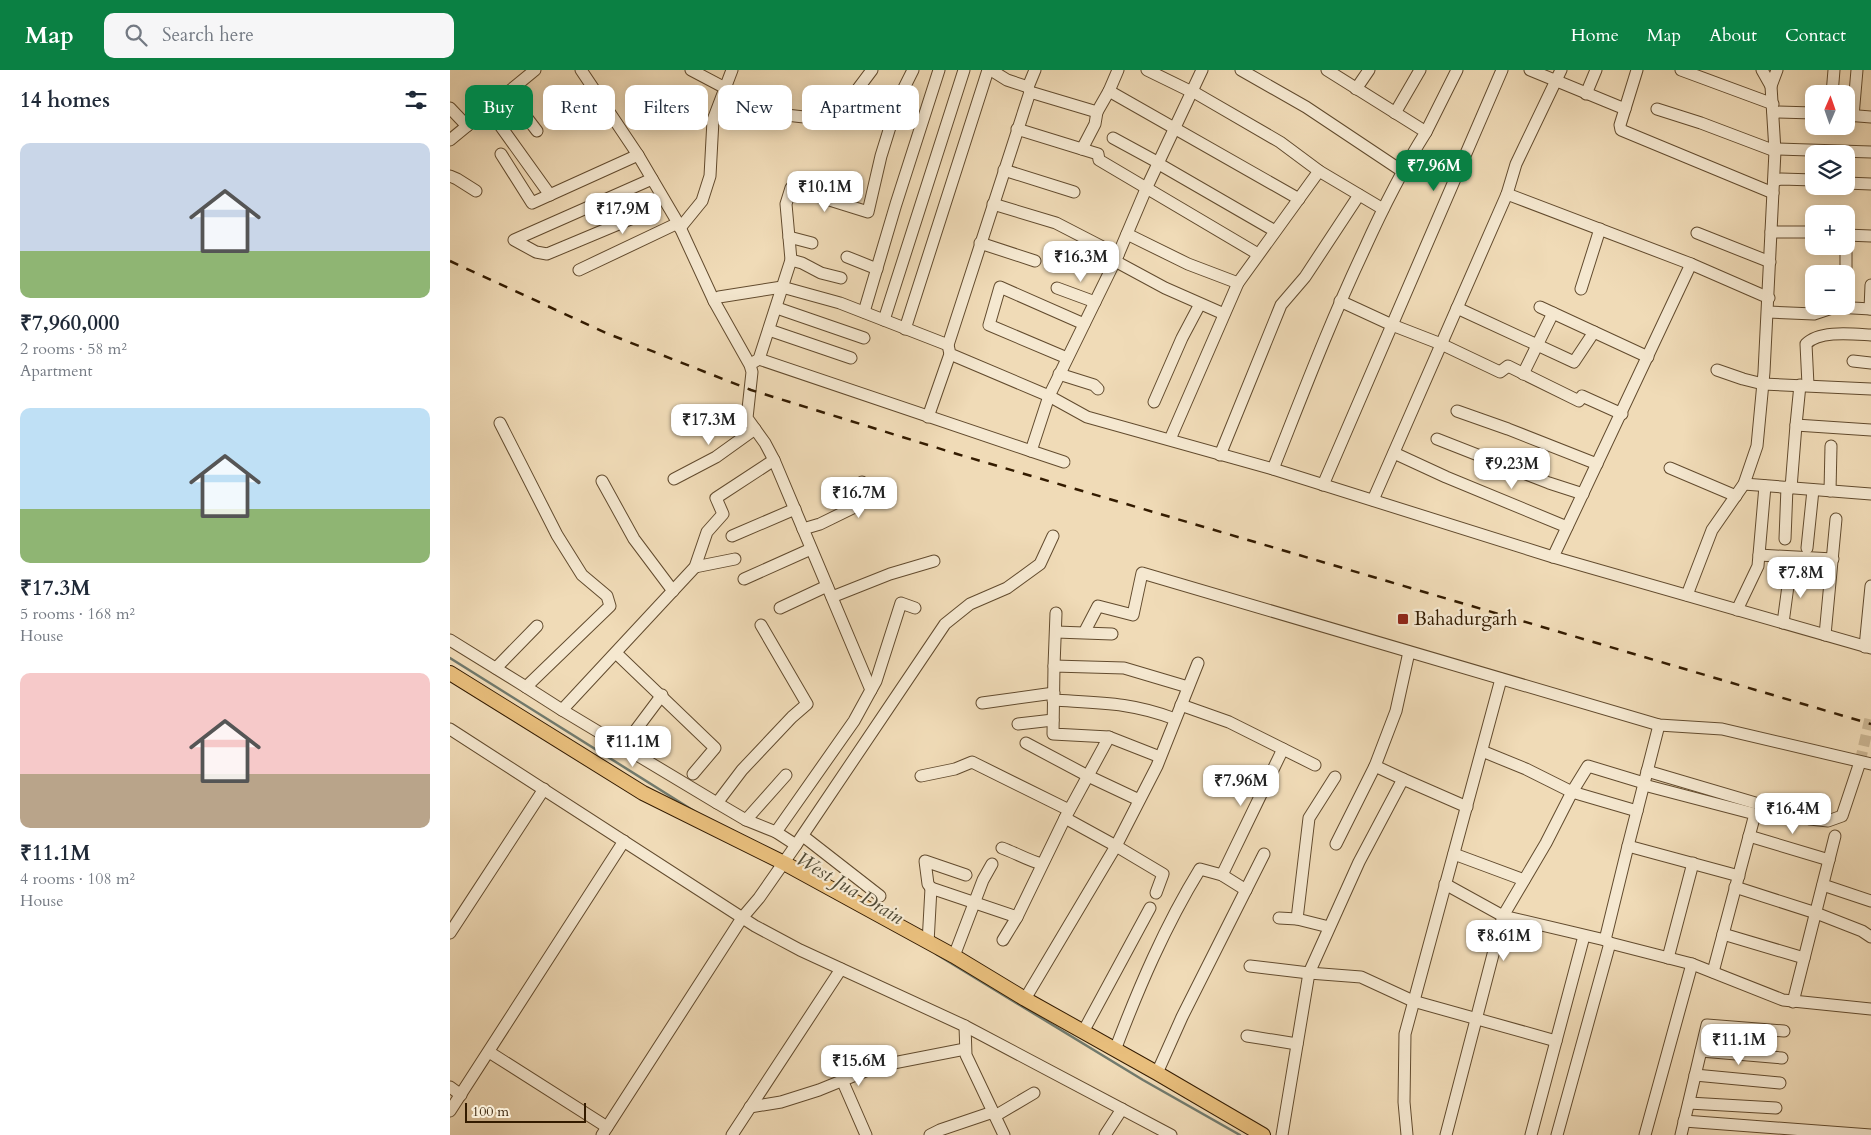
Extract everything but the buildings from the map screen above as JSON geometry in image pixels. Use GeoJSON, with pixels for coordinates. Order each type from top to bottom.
{"type":"FeatureCollection","features":[{"type":"Feature","properties":{"kind":"main road"},"geometry":{"type":"LineString","coordinates":[[450,673],[642,793],[784,863],[954,956],[1025,999],[1158,1073],[1263,1135]]}},
{"type":"Feature","properties":{"kind":"street"},"geometry":{"type":"LineString","coordinates":[[517,85],[535,70]]}},
{"type":"Feature","properties":{"kind":"street"},"geometry":{"type":"LineString","coordinates":[[581,70],[638,155],[679,226],[714,301],[755,362],[1064,462]]}},
{"type":"Feature","properties":{"kind":"street"},"geometry":{"type":"LineString","coordinates":[[691,70],[720,85]]}},
{"type":"Feature","properties":{"kind":"street"},"geometry":{"type":"LineString","coordinates":[[727,85],[732,70]]}},
{"type":"Feature","properties":{"kind":"street"},"geometry":{"type":"LineString","coordinates":[[792,116],[804,117],[833,107],[851,98],[872,70]]}},
{"type":"Feature","properties":{"kind":"street"},"geometry":{"type":"LineString","coordinates":[[871,690],[774,460],[765,443],[747,418],[752,372],[769,330],[792,260],[786,204],[791,188],[868,212],[881,156],[899,98],[913,70]]}},
{"type":"Feature","properties":{"kind":"street"},"geometry":{"type":"LineString","coordinates":[[864,312],[939,70]]}},
{"type":"Feature","properties":{"kind":"street"},"geometry":{"type":"LineString","coordinates":[[884,320],[964,70]]}},
{"type":"Feature","properties":{"kind":"street"},"geometry":{"type":"LineString","coordinates":[[905,328],[989,70],[1029,90],[1097,112]]}},
{"type":"Feature","properties":{"kind":"street"},"geometry":{"type":"LineString","coordinates":[[928,417],[980,243],[1035,70]]}},
{"type":"Feature","properties":{"kind":"street"},"geometry":{"type":"LineString","coordinates":[[1082,149],[1095,124],[1097,112],[1118,70]]}},
{"type":"Feature","properties":{"kind":"street"},"geometry":{"type":"LineString","coordinates":[[1146,70],[1192,92],[1280,142],[1318,171],[1383,209]]}},
{"type":"Feature","properties":{"kind":"street"},"geometry":{"type":"LineString","coordinates":[[1031,450],[1049,396],[1116,258],[1202,70]]}},
{"type":"Feature","properties":{"kind":"street"},"geometry":{"type":"LineString","coordinates":[[1241,70],[1306,107],[1402,171]]}},
{"type":"Feature","properties":{"kind":"street"},"geometry":{"type":"LineString","coordinates":[[1328,70],[1426,132]]}},
{"type":"Feature","properties":{"kind":"street"},"geometry":{"type":"LineString","coordinates":[[1356,89],[1368,70]]}},
{"type":"Feature","properties":{"kind":"street"},"geometry":{"type":"LineString","coordinates":[[1395,113],[1420,70]]}},
{"type":"Feature","properties":{"kind":"street"},"geometry":{"type":"LineString","coordinates":[[1273,469],[1340,301],[1402,171],[1426,132],[1457,70]]}},
{"type":"Feature","properties":{"kind":"street"},"geometry":{"type":"LineString","coordinates":[[1323,485],[1502,70]]}},
{"type":"Feature","properties":{"kind":"street"},"geometry":{"type":"LineString","coordinates":[[1530,70],[1625,109]]}},
{"type":"Feature","properties":{"kind":"street"},"geometry":{"type":"LineString","coordinates":[[1373,500],[1507,194],[1516,164],[1561,70]]}},
{"type":"Feature","properties":{"kind":"street"},"geometry":{"type":"LineString","coordinates":[[1586,94],[1596,70]]}},
{"type":"Feature","properties":{"kind":"street"},"geometry":{"type":"LineString","coordinates":[[1637,70],[1620,125],[1621,130],[1773,193]]}},
{"type":"Feature","properties":{"kind":"street"},"geometry":{"type":"LineString","coordinates":[[1681,70],[1773,108],[1805,112]]}},
{"type":"Feature","properties":{"kind":"street"},"geometry":{"type":"LineString","coordinates":[[1687,595],[1712,530],[1744,484],[1757,446],[1769,298],[1775,150],[1771,86],[1762,70]]}},
{"type":"Feature","properties":{"kind":"street"},"geometry":{"type":"LineString","coordinates":[[1771,86],[1777,70]]}},
{"type":"Feature","properties":{"kind":"street"},"geometry":{"type":"LineString","coordinates":[[1833,85],[1834,70]]}},
{"type":"Feature","properties":{"kind":"street"},"geometry":{"type":"LineString","coordinates":[[1855,85],[1857,70]]}},
{"type":"Feature","properties":{"kind":"street"},"geometry":{"type":"LineString","coordinates":[[1109,91],[1298,199]]}},
{"type":"Feature","properties":{"kind":"street"},"geometry":{"type":"LineString","coordinates":[[450,108],[465,124]]}},
{"type":"Feature","properties":{"kind":"street"},"geometry":{"type":"LineString","coordinates":[[579,270],[679,226],[702,201],[710,176],[714,120],[718,109]]}},
{"type":"Feature","properties":{"kind":"street"},"geometry":{"type":"LineString","coordinates":[[1657,109],[1775,150],[1871,152]]}},
{"type":"Feature","properties":{"kind":"street"},"geometry":{"type":"LineString","coordinates":[[1855,116],[1871,117]]}},
{"type":"Feature","properties":{"kind":"street"},"geometry":{"type":"LineString","coordinates":[[533,126],[537,131]]}},
{"type":"Feature","properties":{"kind":"street"},"geometry":{"type":"LineString","coordinates":[[450,140],[465,128]]}},
{"type":"Feature","properties":{"kind":"street"},"geometry":{"type":"LineString","coordinates":[[1017,129],[1098,154],[1099,160],[1128,175],[1146,189],[1258,254]]}},
{"type":"Feature","properties":{"kind":"street"},"geometry":{"type":"LineString","coordinates":[[505,130],[550,195]]}},
{"type":"Feature","properties":{"kind":"street"},"geometry":{"type":"LineString","coordinates":[[1113,138],[1274,231]]}},
{"type":"Feature","properties":{"kind":"street"},"geometry":{"type":"LineString","coordinates":[[501,154],[532,203],[638,155]]}},
{"type":"Feature","properties":{"kind":"street"},"geometry":{"type":"LineString","coordinates":[[1004,170],[1074,192]]}},
{"type":"Feature","properties":{"kind":"street"},"geometry":{"type":"LineString","coordinates":[[1171,437],[1238,283],[1318,171]]}},
{"type":"Feature","properties":{"kind":"street"},"geometry":{"type":"LineString","coordinates":[[450,176],[476,191]]}},
{"type":"Feature","properties":{"kind":"street"},"geometry":{"type":"LineString","coordinates":[[645,213],[547,254],[536,252],[514,240],[652,179]]}},
{"type":"Feature","properties":{"kind":"street"},"geometry":{"type":"LineString","coordinates":[[1774,181],[1781,179],[1805,180]]}},
{"type":"Feature","properties":{"kind":"street"},"geometry":{"type":"LineString","coordinates":[[1855,183],[1871,184]]}},
{"type":"Feature","properties":{"kind":"street"},"geometry":{"type":"LineString","coordinates":[[1507,194],[1692,264],[1769,298]]}},
{"type":"Feature","properties":{"kind":"street"},"geometry":{"type":"LineString","coordinates":[[1220,455],[1281,304],[1305,277],[1359,195]]}},
{"type":"Feature","properties":{"kind":"street"},"geometry":{"type":"LineString","coordinates":[[993,204],[1056,223],[1165,288],[1224,314]]}},
{"type":"Feature","properties":{"kind":"street"},"geometry":{"type":"LineString","coordinates":[[1580,289],[1600,229]]}},
{"type":"Feature","properties":{"kind":"street"},"geometry":{"type":"LineString","coordinates":[[1771,232],[1805,232]]}},
{"type":"Feature","properties":{"kind":"street"},"geometry":{"type":"LineString","coordinates":[[1697,233],[1770,262]]}},
{"type":"Feature","properties":{"kind":"street"},"geometry":{"type":"LineString","coordinates":[[1127,234],[1188,264],[1238,283]]}},
{"type":"Feature","properties":{"kind":"street"},"geometry":{"type":"LineString","coordinates":[[1855,235],[1871,236]]}},
{"type":"Feature","properties":{"kind":"street"},"geometry":{"type":"LineString","coordinates":[[789,237],[812,243]]}},
{"type":"Feature","properties":{"kind":"street"},"geometry":{"type":"LineString","coordinates":[[980,243],[1035,261]]}},
{"type":"Feature","properties":{"kind":"street"},"geometry":{"type":"LineString","coordinates":[[846,258],[877,269]]}},
{"type":"Feature","properties":{"kind":"street"},"geometry":{"type":"LineString","coordinates":[[792,260],[821,273],[841,278]]}},
{"type":"Feature","properties":{"kind":"street"},"geometry":{"type":"LineString","coordinates":[[1554,557],[1692,264]]}},
{"type":"Feature","properties":{"kind":"street"},"geometry":{"type":"LineString","coordinates":[[1855,308],[1870,309],[1871,286]]}},
{"type":"Feature","properties":{"kind":"street"},"geometry":{"type":"LineString","coordinates":[[714,301],[719,297],[782,287],[840,303],[905,328],[1049,396],[1087,417],[1273,469],[1554,557],[1868,648],[1871,586]]}},
{"type":"Feature","properties":{"kind":"street"},"geometry":{"type":"LineString","coordinates":[[1067,358],[989,325],[1000,287],[1084,324]]}},
{"type":"Feature","properties":{"kind":"street"},"geometry":{"type":"LineString","coordinates":[[1057,288],[1095,302]]}},
{"type":"Feature","properties":{"kind":"street"},"geometry":{"type":"LineString","coordinates":[[1340,301],[1392,325],[1441,344],[1500,372],[1508,366],[1579,401],[1582,396],[1622,414]]}},
{"type":"Feature","properties":{"kind":"street"},"geometry":{"type":"LineString","coordinates":[[1154,402],[1182,338],[1200,304]]}},
{"type":"Feature","properties":{"kind":"street"},"geometry":{"type":"LineString","coordinates":[[1540,307],[1648,357]]}},
{"type":"Feature","properties":{"kind":"street"},"geometry":{"type":"LineString","coordinates":[[776,308],[864,338]]}},
{"type":"Feature","properties":{"kind":"street"},"geometry":{"type":"LineString","coordinates":[[1457,308],[1574,362],[1594,332]]}},
{"type":"Feature","properties":{"kind":"street"},"geometry":{"type":"LineString","coordinates":[[1768,312],[1805,314]]}},
{"type":"Feature","properties":{"kind":"street"},"geometry":{"type":"LineString","coordinates":[[1523,374],[1553,313]]}},
{"type":"Feature","properties":{"kind":"street"},"geometry":{"type":"LineString","coordinates":[[769,330],[851,358]]}},
{"type":"Feature","properties":{"kind":"street"},"geometry":{"type":"LineString","coordinates":[[1785,539],[1796,425],[1804,385],[1806,344],[1811,338],[1834,334],[1871,335]]}},
{"type":"Feature","properties":{"kind":"street"},"geometry":{"type":"LineString","coordinates":[[1853,361],[1871,362]]}},
{"type":"Feature","properties":{"kind":"street"},"geometry":{"type":"LineString","coordinates":[[1717,370],[1744,380],[1763,384],[1871,389]]}},
{"type":"Feature","properties":{"kind":"street"},"geometry":{"type":"LineString","coordinates":[[1059,374],[1094,385],[1098,389]]}},
{"type":"Feature","properties":{"kind":"street"},"geometry":{"type":"LineString","coordinates":[[1457,411],[1597,464]]}},
{"type":"Feature","properties":{"kind":"street"},"geometry":{"type":"LineString","coordinates":[[500,423],[557,535],[582,575],[607,596],[610,606],[526,687]]}},
{"type":"Feature","properties":{"kind":"street"},"geometry":{"type":"LineString","coordinates":[[1796,425],[1871,430]]}},
{"type":"Feature","properties":{"kind":"street"},"geometry":{"type":"LineString","coordinates":[[674,479],[716,457],[755,429]]}},
{"type":"Feature","properties":{"kind":"street"},"geometry":{"type":"LineString","coordinates":[[1437,439],[1548,483],[1583,494]]}},
{"type":"Feature","properties":{"kind":"street"},"geometry":{"type":"LineString","coordinates":[[1830,491],[1831,446]]}},
{"type":"Feature","properties":{"kind":"street"},"geometry":{"type":"LineString","coordinates":[[1394,453],[1446,477],[1567,527]]}},
{"type":"Feature","properties":{"kind":"street"},"geometry":{"type":"LineString","coordinates":[[562,710],[695,567],[707,532],[723,514],[716,498],[774,460]]}},
{"type":"Feature","properties":{"kind":"street"},"geometry":{"type":"LineString","coordinates":[[1670,468],[1736,496]]}},
{"type":"Feature","properties":{"kind":"street"},"geometry":{"type":"LineString","coordinates":[[602,481],[634,539],[673,591]]}},
{"type":"Feature","properties":{"kind":"street"},"geometry":{"type":"LineString","coordinates":[[803,529],[820,524],[869,500],[862,482]]}},
{"type":"Feature","properties":{"kind":"street"},"geometry":{"type":"LineString","coordinates":[[1744,484],[1871,494]]}},
{"type":"Feature","properties":{"kind":"street"},"geometry":{"type":"LineString","coordinates":[[1737,610],[1758,566],[1765,486]]}},
{"type":"Feature","properties":{"kind":"street"},"geometry":{"type":"LineString","coordinates":[[1807,548],[1812,490]]}},
{"type":"Feature","properties":{"kind":"street"},"geometry":{"type":"LineString","coordinates":[[732,536],[795,509]]}},
{"type":"Feature","properties":{"kind":"street"},"geometry":{"type":"LineString","coordinates":[[1825,635],[1836,519]]}},
{"type":"Feature","properties":{"kind":"street"},"geometry":{"type":"LineString","coordinates":[[488,1052],[605,1131],[742,918],[759,898],[800,841],[946,624],[970,604],[1007,588],[1040,564],[1054,536]]}},
{"type":"Feature","properties":{"kind":"street"},"geometry":{"type":"LineString","coordinates":[[744,579],[811,549]]}},
{"type":"Feature","properties":{"kind":"street"},"geometry":{"type":"LineString","coordinates":[[1759,555],[1833,559]]}},
{"type":"Feature","properties":{"kind":"street"},"geometry":{"type":"LineString","coordinates":[[695,567],[735,559]]}},
{"type":"Feature","properties":{"kind":"street"},"geometry":{"type":"LineString","coordinates":[[832,597],[890,574],[934,561]]}},
{"type":"Feature","properties":{"kind":"street"},"geometry":{"type":"LineString","coordinates":[[1783,623],[1790,571]]}},
{"type":"Feature","properties":{"kind":"street"},"geometry":{"type":"LineString","coordinates":[[1085,632],[1098,606],[1133,615],[1142,573],[1659,725],[1722,729],[1866,763],[1842,816],[1828,821],[1810,820],[1647,771]]}},
{"type":"Feature","properties":{"kind":"street"},"geometry":{"type":"LineString","coordinates":[[780,608],[827,586]]}},
{"type":"Feature","properties":{"kind":"street"},"geometry":{"type":"LineString","coordinates":[[776,832],[854,721],[876,681],[901,603],[916,608]]}},
{"type":"Feature","properties":{"kind":"street"},"geometry":{"type":"LineString","coordinates":[[1056,614],[1053,734],[1109,737],[1160,757]]}},
{"type":"Feature","properties":{"kind":"street"},"geometry":{"type":"LineString","coordinates":[[717,803],[742,770],[792,717],[807,704],[762,625]]}},
{"type":"Feature","properties":{"kind":"street"},"geometry":{"type":"LineString","coordinates":[[496,668],[537,626]]}},
{"type":"Feature","properties":{"kind":"street"},"geometry":{"type":"LineString","coordinates":[[1056,632],[1112,634]]}},
{"type":"Feature","properties":{"kind":"street"},"geometry":{"type":"LineString","coordinates":[[450,640],[562,710],[746,820],[800,841],[880,896]]}},
{"type":"Feature","properties":{"kind":"street"},"geometry":{"type":"LineString","coordinates":[[1336,844],[1375,766],[1396,711],[1409,652]]}},
{"type":"Feature","properties":{"kind":"street"},"geometry":{"type":"LineString","coordinates":[[616,653],[716,748],[693,774]]}},
{"type":"Feature","properties":{"kind":"street"},"geometry":{"type":"LineString","coordinates":[[1025,999],[1116,846],[1160,757],[1198,663]]}},
{"type":"Feature","properties":{"kind":"street"},"geometry":{"type":"LineString","coordinates":[[1054,666],[1124,668],[1188,686]]}},
{"type":"Feature","properties":{"kind":"street"},"geometry":{"type":"LineString","coordinates":[[1407,1135],[1404,1102],[1405,1034],[1502,679]]}},
{"type":"Feature","properties":{"kind":"street"},"geometry":{"type":"LineString","coordinates":[[624,747],[662,695]]}},
{"type":"Feature","properties":{"kind":"street"},"geometry":{"type":"LineString","coordinates":[[982,704],[1053,696],[1130,705],[1156,711],[1175,719]]}},
{"type":"Feature","properties":{"kind":"street"},"geometry":{"type":"LineString","coordinates":[[1181,705],[1229,722],[1315,765]]}},
{"type":"Feature","properties":{"kind":"street"},"geometry":{"type":"LineString","coordinates":[[1018,724],[1053,720]]}},
{"type":"Feature","properties":{"kind":"street"},"geometry":{"type":"LineString","coordinates":[[1557,1135],[1608,942],[1628,846],[1659,725]]}},
{"type":"Feature","properties":{"kind":"street"},"geometry":{"type":"LineString","coordinates":[[450,729],[742,918],[800,950],[965,1026],[1171,1135]]}},
{"type":"Feature","properties":{"kind":"street"},"geometry":{"type":"LineString","coordinates":[[1003,940],[1017,917],[1067,814],[1109,737]]}},
{"type":"Feature","properties":{"kind":"street"},"geometry":{"type":"LineString","coordinates":[[1026,742],[1088,776],[1139,800]]}},
{"type":"Feature","properties":{"kind":"street"},"geometry":{"type":"LineString","coordinates":[[1222,875],[1283,749]]}},
{"type":"Feature","properties":{"kind":"street"},"geometry":{"type":"LineString","coordinates":[[1482,751],[1526,769],[1572,792],[1637,811]]}},
{"type":"Feature","properties":{"kind":"street"},"geometry":{"type":"LineString","coordinates":[[921,776],[955,769],[972,762],[1067,814],[1163,874],[1156,893]]}},
{"type":"Feature","properties":{"kind":"street"},"geometry":{"type":"LineString","coordinates":[[1375,766],[1467,807]]}},
{"type":"Feature","properties":{"kind":"street"},"geometry":{"type":"LineString","coordinates":[[1446,1135],[1503,916],[1588,766],[1644,784],[1755,814],[1713,972]]}},
{"type":"Feature","properties":{"kind":"street"},"geometry":{"type":"LineString","coordinates":[[746,820],[786,775]]}},
{"type":"Feature","properties":{"kind":"street"},"geometry":{"type":"LineString","coordinates":[[1297,920],[1309,818],[1335,777]]}},
{"type":"Feature","properties":{"kind":"street"},"geometry":{"type":"LineString","coordinates":[[1282,1135],[1309,974],[1328,927],[1359,862],[1403,779]]}},
{"type":"Feature","properties":{"kind":"street"},"geometry":{"type":"LineString","coordinates":[[450,933],[544,790]]}},
{"type":"Feature","properties":{"kind":"street"},"geometry":{"type":"LineString","coordinates":[[1749,836],[1829,860]]}},
{"type":"Feature","properties":{"kind":"street"},"geometry":{"type":"LineString","coordinates":[[1793,1002],[1835,836]]}},
{"type":"Feature","properties":{"kind":"street"},"geometry":{"type":"LineString","coordinates":[[450,1111],[624,841]]}},
{"type":"Feature","properties":{"kind":"street"},"geometry":{"type":"LineString","coordinates":[[1628,846],[1738,876]]}},
{"type":"Feature","properties":{"kind":"street"},"geometry":{"type":"LineString","coordinates":[[1002,848],[1024,856],[1027,860],[1042,864]]}},
{"type":"Feature","properties":{"kind":"street"},"geometry":{"type":"LineString","coordinates":[[1158,1073],[1182,1017],[1264,854]]}},
{"type":"Feature","properties":{"kind":"street"},"geometry":{"type":"LineString","coordinates":[[1454,854],[1524,880]]}},
{"type":"Feature","properties":{"kind":"street"},"geometry":{"type":"LineString","coordinates":[[928,943],[931,888],[928,884],[925,861],[966,875]]}},
{"type":"Feature","properties":{"kind":"street"},"geometry":{"type":"LineString","coordinates":[[1668,958],[1693,863]]}},
{"type":"Feature","properties":{"kind":"street"},"geometry":{"type":"LineString","coordinates":[[954,956],[983,880],[992,864]]}},
{"type":"Feature","properties":{"kind":"street"},"geometry":{"type":"LineString","coordinates":[[1116,1050],[1154,954],[1200,870],[1222,875],[1246,890]]}},
{"type":"Feature","properties":{"kind":"street"},"geometry":{"type":"LineString","coordinates":[[1445,884],[1503,916],[1692,964],[1783,1000],[1871,1009]]}},
{"type":"Feature","properties":{"kind":"street"},"geometry":{"type":"LineString","coordinates":[[1823,885],[1871,900]]}},
{"type":"Feature","properties":{"kind":"street"},"geometry":{"type":"LineString","coordinates":[[931,888],[1017,917]]}},
{"type":"Feature","properties":{"kind":"street"},"geometry":{"type":"LineString","coordinates":[[1735,888],[1816,912],[1862,931],[1871,938]]}},
{"type":"Feature","properties":{"kind":"street"},"geometry":{"type":"LineString","coordinates":[[1083,1032],[1150,908]]}},
{"type":"Feature","properties":{"kind":"street"},"geometry":{"type":"LineString","coordinates":[[1279,918],[1328,927]]}},
{"type":"Feature","properties":{"kind":"street"},"geometry":{"type":"LineString","coordinates":[[1723,934],[1804,958]]}},
{"type":"Feature","properties":{"kind":"street"},"geometry":{"type":"LineString","coordinates":[[1531,1135],[1584,936]]}},
{"type":"Feature","properties":{"kind":"street"},"geometry":{"type":"LineString","coordinates":[[1645,1135],[1692,964]]}},
{"type":"Feature","properties":{"kind":"street"},"geometry":{"type":"LineString","coordinates":[[1250,966],[1309,974],[1361,978],[1413,1001],[1556,1041]]}},
{"type":"Feature","properties":{"kind":"street"},"geometry":{"type":"LineString","coordinates":[[735,1133],[841,968]]}},
{"type":"Feature","properties":{"kind":"street"},"geometry":{"type":"LineString","coordinates":[[1681,1135],[1708,1025],[1784,1031]]}},
{"type":"Feature","properties":{"kind":"street"},"geometry":{"type":"LineString","coordinates":[[965,1026],[966,1055],[1004,1135]]}},
{"type":"Feature","properties":{"kind":"street"},"geometry":{"type":"LineString","coordinates":[[1247,1036],[1297,1044]]}},
{"type":"Feature","properties":{"kind":"street"},"geometry":{"type":"LineString","coordinates":[[750,1107],[781,1102],[820,1090],[878,1066],[966,1049]]}},
{"type":"Feature","properties":{"kind":"street"},"geometry":{"type":"LineString","coordinates":[[1701,1051],[1782,1058]]}},
{"type":"Feature","properties":{"kind":"street"},"geometry":{"type":"LineString","coordinates":[[1695,1075],[1780,1083]]}},
{"type":"Feature","properties":{"kind":"street"},"geometry":{"type":"LineString","coordinates":[[842,1080],[866,1135]]}},
{"type":"Feature","properties":{"kind":"street"},"geometry":{"type":"LineString","coordinates":[[450,1088],[461,1095]]}},
{"type":"Feature","properties":{"kind":"street"},"geometry":{"type":"LineString","coordinates":[[930,1135],[940,1130],[994,1114],[1034,1094]]}},
{"type":"Feature","properties":{"kind":"street"},"geometry":{"type":"LineString","coordinates":[[1688,1102],[1776,1108]]}},
{"type":"Feature","properties":{"kind":"street"},"geometry":{"type":"LineString","coordinates":[[1105,1135],[1122,1109]]}},
{"type":"Feature","properties":{"kind":"street"},"geometry":{"type":"LineString","coordinates":[[1684,1121],[1871,1135]]}},
{"type":"Feature","properties":{"kind":"waterway","name":"West Jua Drain"},"geometry":{"type":"LineString","coordinates":[[450,658],[694,811]]}},
{"type":"Feature","properties":{"kind":"waterway","name":"West Jua Drain"},"geometry":{"type":"LineString","coordinates":[[936,954],[1143,1080],[1240,1135]]}},
{"type":"Feature","properties":{"kind":"tunnel"},"geometry":{"type":"LineString","coordinates":[[1860,762],[1871,714]]}},
{"type":"Feature","properties":{"kind":"railway"},"geometry":{"type":"LineString","coordinates":[[450,261],[606,333],[751,390],[957,454],[1871,724]]}},
{"type":"Feature","properties":{"kind":"place","name":"Bahadurgarh"},"geometry":{"type":"Point","coordinates":[1403,619]}}]}
